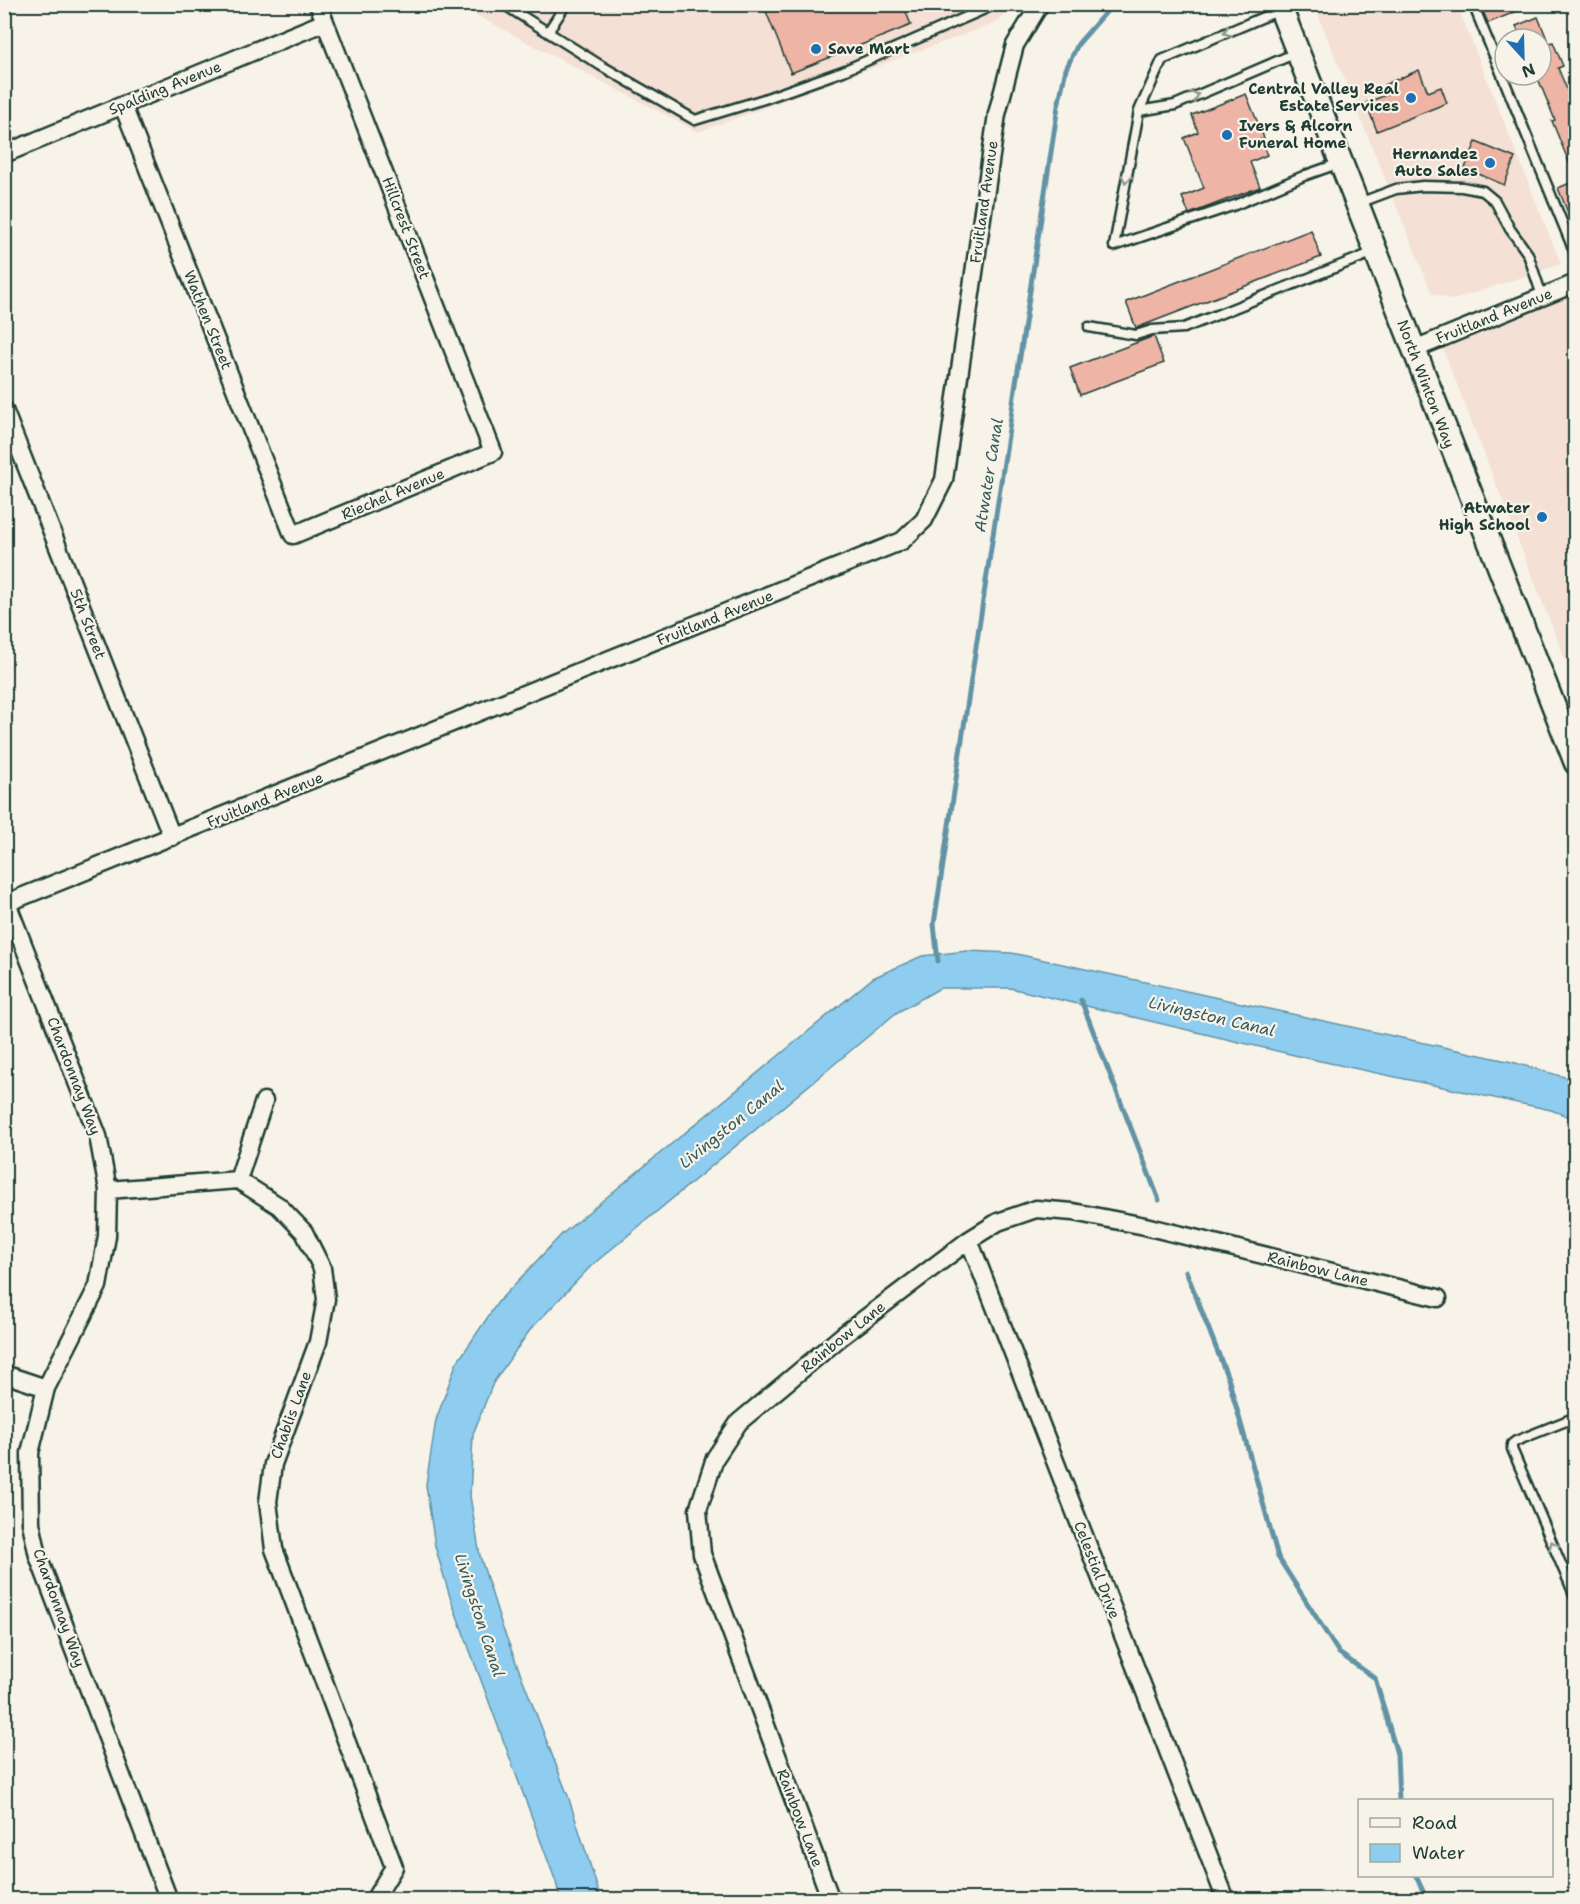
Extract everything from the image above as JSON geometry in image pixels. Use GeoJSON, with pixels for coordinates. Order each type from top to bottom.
{"type":"FeatureCollection","features":[{"type":"Feature","properties":{"kind":"main road","name":"North Winton Way"},"geometry":{"type":"LineString","coordinates":[[1280,7],[1575,764]]}},
{"type":"Feature","properties":{"kind":"street","name":"Hillcrest Street"},"geometry":{"type":"LineString","coordinates":[[318,4],[493,452]]}},
{"type":"Feature","properties":{"kind":"street","name":"Fruitland Avenue"},"geometry":{"type":"LineString","coordinates":[[6,904],[902,541],[924,520],[944,480],[997,114],[1015,45],[1040,4]]}},
{"type":"Feature","properties":{"kind":"street","name":"Spalding Avenue"},"geometry":{"type":"LineString","coordinates":[[4,153],[325,22]]}},
{"type":"Feature","properties":{"kind":"street","name":"Wathen Street"},"geometry":{"type":"LineString","coordinates":[[123,106],[293,535]]}},
{"type":"Feature","properties":{"kind":"street","name":"Fruitland Avenue"},"geometry":{"type":"LineString","coordinates":[[1412,350],[1575,283]]}},
{"type":"Feature","properties":{"kind":"street","name":"5th Street"},"geometry":{"type":"LineString","coordinates":[[4,410],[172,837]]}},
{"type":"Feature","properties":{"kind":"street","name":"Riechel Avenue"},"geometry":{"type":"LineString","coordinates":[[293,535],[493,452]]}},
{"type":"Feature","properties":{"kind":"street","name":"Chardonnay Way"},"geometry":{"type":"LineString","coordinates":[[6,904],[98,1136],[108,1190],[107,1236],[98,1286],[46,1388],[30,1453],[31,1523],[38,1556],[169,1899]]}},
{"type":"Feature","properties":{"kind":"street"},"geometry":{"type":"LineString","coordinates":[[108,1190],[238,1180],[264,1101]]}},
{"type":"Feature","properties":{"kind":"street","name":"Chablis Lane"},"geometry":{"type":"LineString","coordinates":[[238,1180],[285,1212],[304,1232],[322,1268],[326,1299],[318,1342],[273,1464],[268,1502],[274,1549],[394,1867],[374,1899]]}},
{"type":"Feature","properties":{"kind":"street","name":"Rainbow Lane"},"geometry":{"type":"LineString","coordinates":[[831,1899],[702,1554],[698,1510],[715,1458],[739,1422],[842,1336],[969,1240],[998,1222],[1036,1209],[1073,1212],[1154,1228],[1438,1298]]}},
{"type":"Feature","properties":{"kind":"street","name":"Celestial Drive"},"geometry":{"type":"LineString","coordinates":[[969,1240],[1226,1899]]}},
{"type":"Feature","properties":{"kind":"street"},"geometry":{"type":"LineString","coordinates":[[4,1374],[46,1388]]}},
{"type":"Feature","properties":{"kind":"lane"},"geometry":{"type":"LineString","coordinates":[[503,4],[600,65],[695,120],[843,71],[966,18],[987,8],[990,4]]}},
{"type":"Feature","properties":{"kind":"lane"},"geometry":{"type":"LineString","coordinates":[[549,32],[567,4]]}},
{"type":"Feature","properties":{"kind":"lane"},"geometry":{"type":"LineString","coordinates":[[1473,4],[1575,256]]}},
{"type":"Feature","properties":{"kind":"lane"},"geometry":{"type":"LineString","coordinates":[[1280,7],[1162,60],[1139,111],[1114,246],[1235,206],[1340,163]]}},
{"type":"Feature","properties":{"kind":"lane"},"geometry":{"type":"LineString","coordinates":[[1139,111],[1175,105],[1297,53]]}},
{"type":"Feature","properties":{"kind":"lane"},"geometry":{"type":"LineString","coordinates":[[1356,204],[1396,189],[1414,187],[1462,187],[1483,191],[1495,201],[1510,229],[1528,254],[1542,297]]}},
{"type":"Feature","properties":{"kind":"lane"},"geometry":{"type":"LineString","coordinates":[[1089,327],[1136,334],[1152,330],[1184,328],[1374,252]]}},
{"type":"Feature","properties":{"kind":"lane"},"geometry":{"type":"LineString","coordinates":[[1575,1417],[1516,1441],[1512,1444],[1512,1449],[1575,1599]]}},
{"type":"Feature","properties":{"kind":"shaded area"},"geometry":{"type":"Polygon","coordinates":[[[457,5],[1014,5],[998,22],[698,132],[457,5]]]}},
{"type":"Feature","properties":{"kind":"shaded area"},"geometry":{"type":"Polygon","coordinates":[[[1314,5],[1457,5],[1561,264],[1453,300],[1432,293],[1314,5]]]}},
{"type":"Feature","properties":{"kind":"shaded area","name":"Atwater High School"},"geometry":{"type":"Polygon","coordinates":[[[1575,295],[1575,685],[1443,349],[1575,295]]]}},
{"type":"Feature","properties":{"kind":"water","name":"Livingston Canal"},"geometry":{"type":"Polygon","coordinates":[[[967,951],[1012,953],[1512,1062],[1575,1080],[1575,1119],[1551,1110],[1311,1059],[1010,988],[940,988],[896,1013],[591,1266],[530,1330],[493,1383],[473,1434],[470,1496],[480,1556],[502,1626],[568,1796],[601,1899],[560,1899],[556,1882],[450,1597],[435,1546],[426,1485],[436,1420],[456,1364],[498,1302],[562,1234],[873,978],[922,956],[967,951]]]}},
{"type":"Feature","properties":{"kind":"building","name":"Save Mart"},"geometry":{"type":"Polygon","coordinates":[[[763,4],[903,4],[911,25],[791,73],[763,4]]]}},
{"type":"Feature","properties":{"kind":"building"},"geometry":{"type":"Polygon","coordinates":[[[1480,4],[1532,4],[1532,5],[1488,23],[1480,4]]]}},
{"type":"Feature","properties":{"kind":"building"},"geometry":{"type":"Polygon","coordinates":[[[1538,17],[1542,27],[1516,27],[1538,17]]]}},
{"type":"Feature","properties":{"kind":"building"},"geometry":{"type":"Polygon","coordinates":[[[1553,42],[1563,66],[1558,68],[1575,109],[1575,177],[1552,121],[1555,120],[1542,87],[1553,87],[1553,42]]]}},
{"type":"Feature","properties":{"kind":"building","name":"Central Valley Real Estate Services"},"geometry":{"type":"Polygon","coordinates":[[[1419,70],[1428,92],[1441,87],[1447,103],[1377,131],[1366,103],[1388,94],[1384,85],[1419,70]]]}},
{"type":"Feature","properties":{"kind":"building","name":"Ivers & Alcorn Funeral Home"},"geometry":{"type":"Polygon","coordinates":[[[1246,94],[1264,138],[1261,139],[1267,155],[1250,162],[1260,187],[1189,214],[1182,197],[1204,188],[1184,138],[1198,132],[1192,115],[1246,94]]]}},
{"type":"Feature","properties":{"kind":"building","name":"Hernandez Auto Sales"},"geometry":{"type":"Polygon","coordinates":[[[1476,142],[1515,158],[1504,185],[1465,168],[1476,142]]]}},
{"type":"Feature","properties":{"kind":"building"},"geometry":{"type":"Polygon","coordinates":[[[1575,181],[1575,230],[1558,188],[1575,181]]]}},
{"type":"Feature","properties":{"kind":"building"},"geometry":{"type":"Polygon","coordinates":[[[1311,230],[1321,257],[1136,328],[1126,302],[1311,230]]]}},
{"type":"Feature","properties":{"kind":"building"},"geometry":{"type":"Polygon","coordinates":[[[1154,336],[1164,363],[1080,395],[1070,368],[1154,336]]]}},
{"type":"Feature","properties":{"kind":"waterway","name":"Atwater Canal"},"geometry":{"type":"LineString","coordinates":[[938,961],[934,924],[1058,106],[1066,69],[1078,44],[1113,4]]}},
{"type":"Feature","properties":{"kind":"waterway"},"geometry":{"type":"LineString","coordinates":[[1081,1000],[1159,1200]]}},
{"type":"Feature","properties":{"kind":"waterway"},"geometry":{"type":"LineString","coordinates":[[1186,1271],[1229,1381],[1278,1557],[1339,1653],[1375,1678],[1397,1754],[1399,1799]]}},
{"type":"Feature","properties":{"kind":"waterway"},"geometry":{"type":"LineString","coordinates":[[1416,1877],[1427,1900]]}},
{"type":"Feature","properties":{"kind":"place","name":"Save Mart"},"geometry":{"type":"Point","coordinates":[816,49]}},
{"type":"Feature","properties":{"kind":"place","name":"Central Valley Real Estate Services"},"geometry":{"type":"Point","coordinates":[1411,98]}},
{"type":"Feature","properties":{"kind":"place","name":"Ivers & Alcorn Funeral Home"},"geometry":{"type":"Point","coordinates":[1227,135]}},
{"type":"Feature","properties":{"kind":"place","name":"Hernandez Auto Sales"},"geometry":{"type":"Point","coordinates":[1490,163]}},
{"type":"Feature","properties":{"kind":"place","name":"Atwater High School"},"geometry":{"type":"Point","coordinates":[1542,517]}}]}
